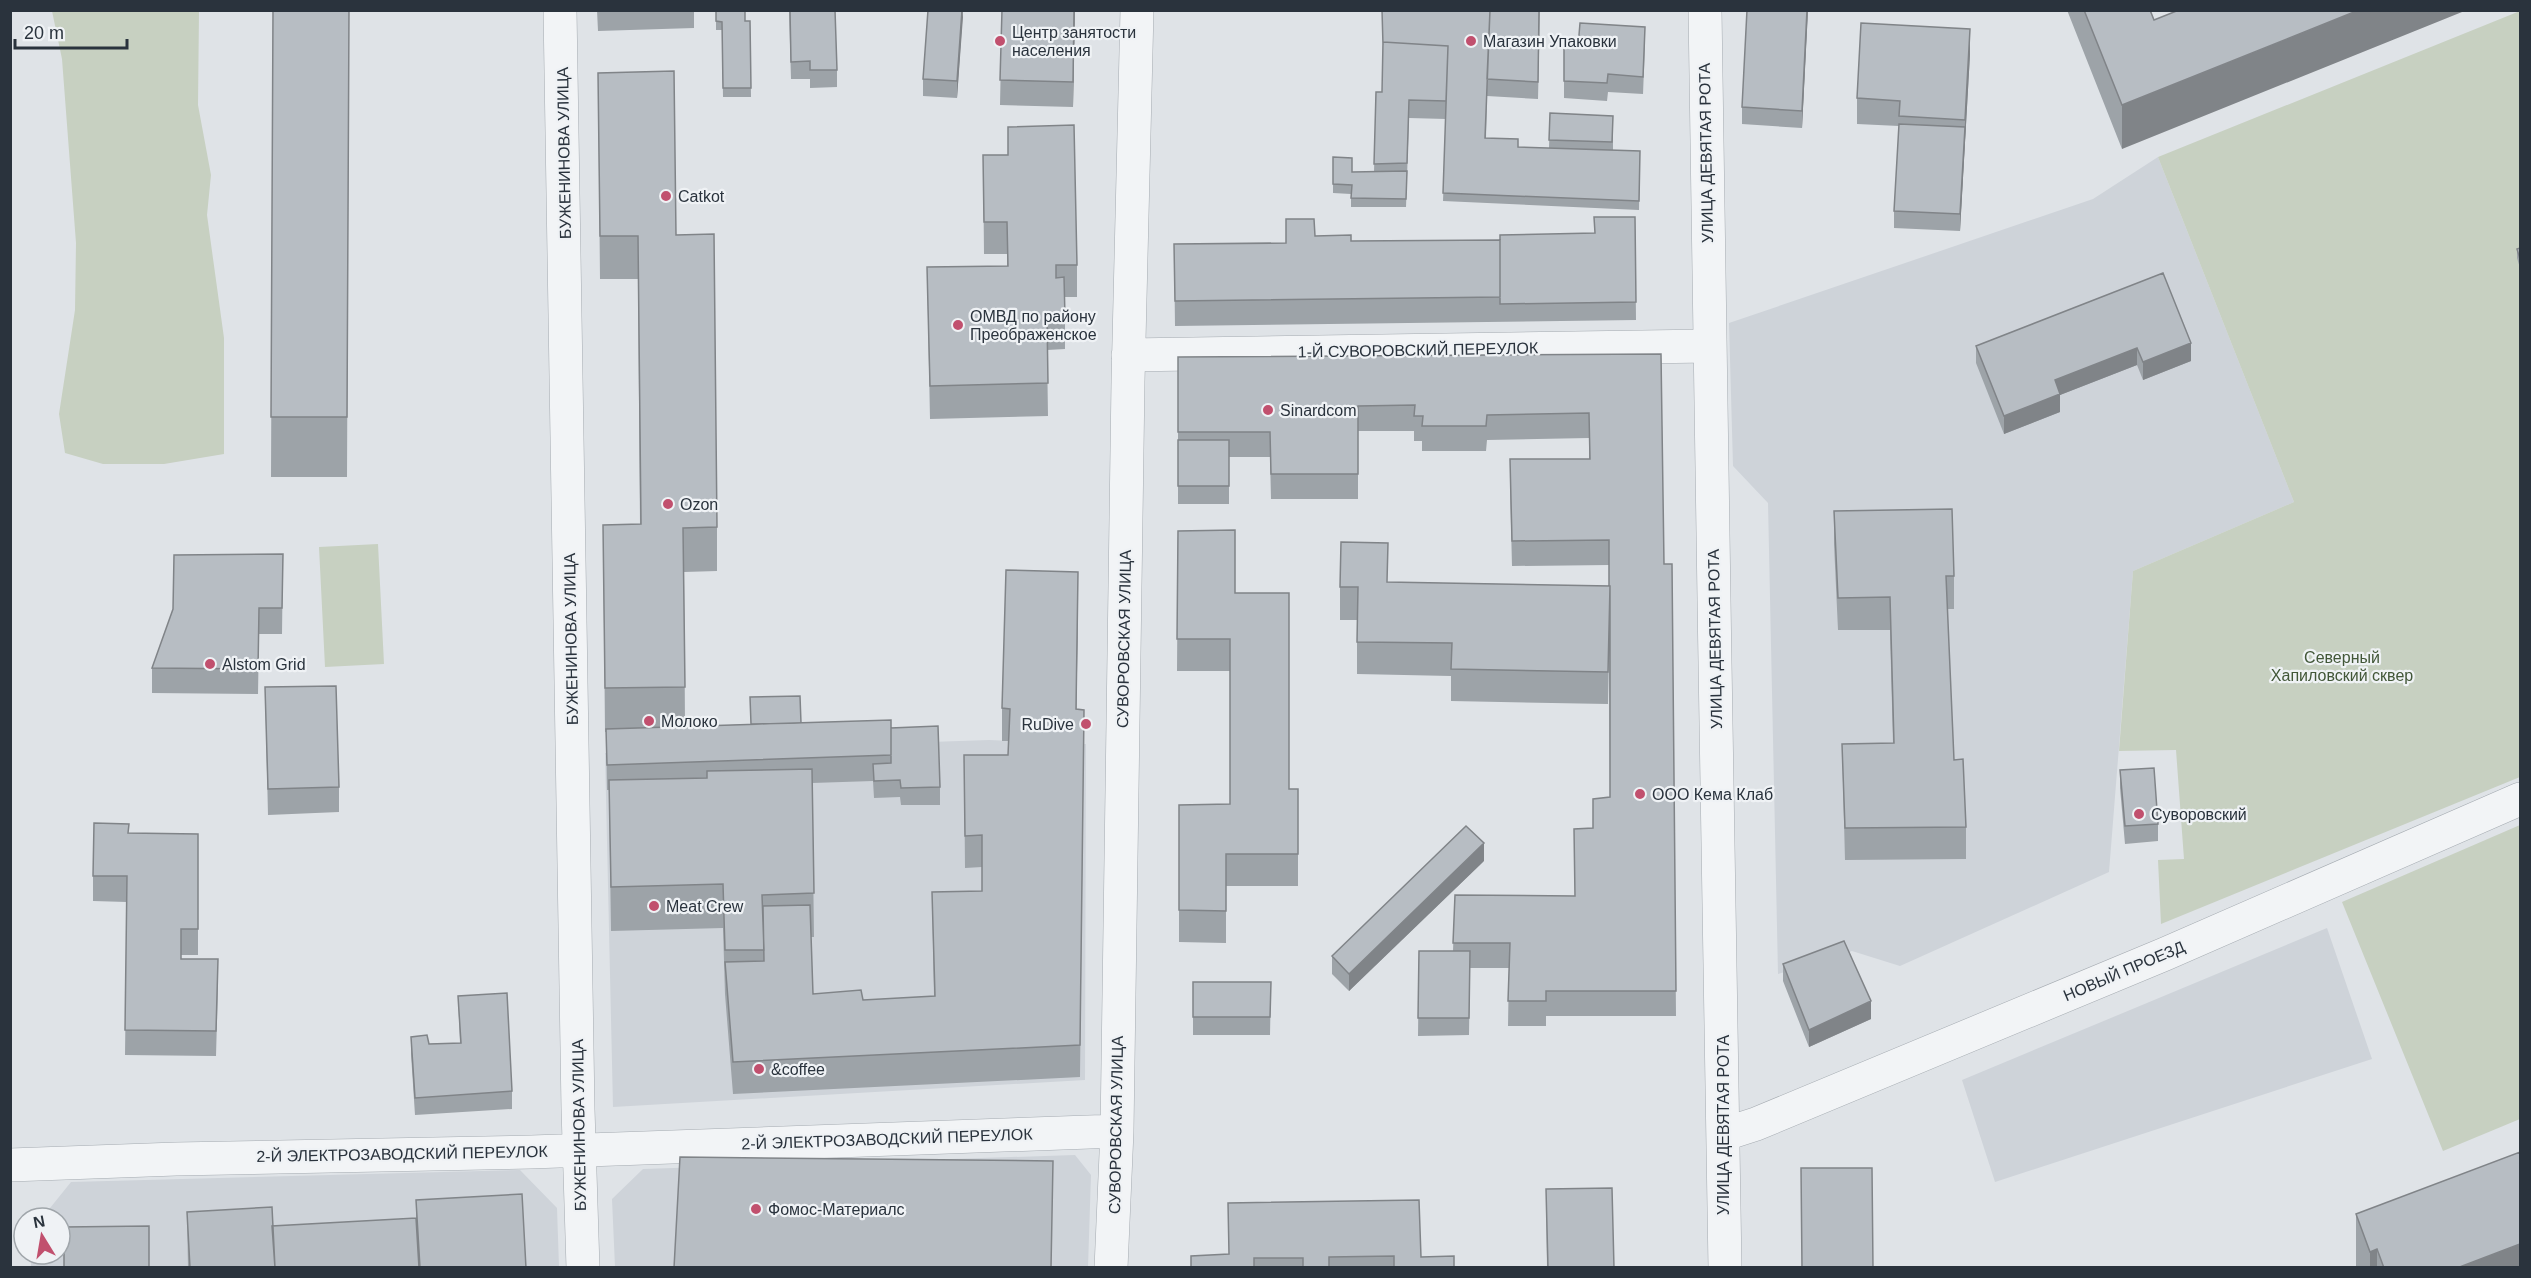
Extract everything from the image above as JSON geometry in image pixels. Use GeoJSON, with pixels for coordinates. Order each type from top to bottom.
{"type":"FeatureCollection","features":[{"type":"Feature","properties":{"kind":"street","name":"БУЖЕНИНОВА УЛИЦА"},"geometry":{"type":"LineString","coordinates":[[560,10],[579,1151],[583,1268]]}},
{"type":"Feature","properties":{"kind":"street","name":"СУВОРОВСКАЯ УЛИЦА"},"geometry":{"type":"LineString","coordinates":[[1111,1268],[1117,1131],[1128,355],[1137,10]]}},
{"type":"Feature","properties":{"kind":"street","name":"УЛИЦА ДЕВЯТАЯ РОТА"},"geometry":{"type":"LineString","coordinates":[[1705,10],[1708,346],[1725,1134],[1725,1268]]}},
{"type":"Feature","properties":{"kind":"street","name":"1-Й СУВОРОВСКИЙ ПЕРЕУЛОК"},"geometry":{"type":"LineString","coordinates":[[1128,355],[1708,346]]}},
{"type":"Feature","properties":{"kind":"street","name":"НОВЫЙ ПРОЕЗД"},"geometry":{"type":"LineString","coordinates":[[1725,1134],[1756,1124],[2165,954],[2520,799]]}},
{"type":"Feature","properties":{"kind":"street","name":"2-Й ЭЛЕКТРОЗАВОДСКИЙ ПЕРЕУЛОК"},"geometry":{"type":"LineString","coordinates":[[10,1165],[176,1158],[579,1151],[1117,1131]]}},
{"type":"Feature","properties":{"kind":"shaded area"},"geometry":{"type":"Polygon","coordinates":[[[2158,157],[2294,502],[2133,571],[2109,872],[1900,966],[1852,951],[1778,974],[1768,503],[1733,466],[1729,323],[2093,199],[2158,157]]]}},
{"type":"Feature","properties":{"kind":"shaded area"},"geometry":{"type":"Polygon","coordinates":[[[989,740],[1086,744],[1085,1080],[613,1107],[605,753],[989,740]]]}},
{"type":"Feature","properties":{"kind":"shaded area"},"geometry":{"type":"Polygon","coordinates":[[[2327,928],[2372,1059],[1995,1182],[1962,1080],[2327,928]]]}},
{"type":"Feature","properties":{"kind":"shaded area"},"geometry":{"type":"Polygon","coordinates":[[[1075,1155],[1091,1175],[1088,1267],[615,1267],[612,1199],[643,1169],[1075,1155]]]}},
{"type":"Feature","properties":{"kind":"shaded area"},"geometry":{"type":"Polygon","coordinates":[[[520,1170],[557,1208],[559,1267],[31,1268],[31,1266],[72,1266],[72,1206],[52,1206],[71,1182],[520,1170]]]}},
{"type":"Feature","properties":{"kind":"green space"},"geometry":{"type":"Polygon","coordinates":[[[52,11],[199,11],[198,105],[211,175],[207,215],[224,338],[224,454],[164,464],[103,464],[65,453],[59,414],[75,310],[76,243],[62,59],[52,11]]]}},
{"type":"Feature","properties":{"kind":"green space","name":"Северный Хапиловский сквер"},"geometry":{"type":"Polygon","coordinates":[[[2520,11],[2520,777],[2161,924],[2158,860],[2184,859],[2176,750],[2119,751],[2133,571],[2294,502],[2158,157],[2520,11]]]}},
{"type":"Feature","properties":{"kind":"green space"},"geometry":{"type":"Polygon","coordinates":[[[378,544],[384,664],[325,667],[319,547],[378,544]]]}},
{"type":"Feature","properties":{"kind":"green space"},"geometry":{"type":"Polygon","coordinates":[[[2520,825],[2520,1119],[2443,1151],[2342,902],[2520,825]]]}},
{"type":"Feature","properties":{"kind":"building"},"geometry":{"type":"Polygon","coordinates":[[[273,10],[349,10],[347,417],[271,417],[273,10]]]}},
{"type":"Feature","properties":{"kind":"building"},"geometry":{"type":"Polygon","coordinates":[[[716,10],[745,10],[745,21],[750,21],[751,88],[723,88],[722,22],[716,21],[716,10]]]}},
{"type":"Feature","properties":{"kind":"building"},"geometry":{"type":"Polygon","coordinates":[[[790,10],[835,10],[837,70],[810,70],[810,61],[791,62],[790,10]]]}},
{"type":"Feature","properties":{"kind":"building"},"geometry":{"type":"Polygon","coordinates":[[[928,10],[962,10],[957,81],[923,79],[928,10]]]}},
{"type":"Feature","properties":{"kind":"building"},"geometry":{"type":"Polygon","coordinates":[[[1002,10],[1074,10],[1073,82],[1000,80],[1002,10]]]}},
{"type":"Feature","properties":{"kind":"building"},"geometry":{"type":"Polygon","coordinates":[[[1382,10],[1490,10],[1485,138],[1518,139],[1518,147],[1640,151],[1639,201],[1443,193],[1448,46],[1383,42],[1383,45],[1382,10]]]}},
{"type":"Feature","properties":{"kind":"building"},"geometry":{"type":"Polygon","coordinates":[[[1490,10],[1539,10],[1538,82],[1487,79],[1490,10]]]}},
{"type":"Feature","properties":{"kind":"building"},"geometry":{"type":"Polygon","coordinates":[[[1747,10],[1807,10],[1802,111],[1742,107],[1747,10]]]}},
{"type":"Feature","properties":{"kind":"building"},"geometry":{"type":"Polygon","coordinates":[[[2084,10],[2150,10],[2154,20],[2179,10],[2359,10],[2122,105],[2084,10]]]}},
{"type":"Feature","properties":{"kind":"building"},"geometry":{"type":"Polygon","coordinates":[[[1580,23],[1645,27],[1643,77],[1608,74],[1607,83],[1564,81],[1564,47],[1578,47],[1580,23]]]}},
{"type":"Feature","properties":{"kind":"building"},"geometry":{"type":"Polygon","coordinates":[[[1861,23],[1970,29],[1965,120],[1899,116],[1900,101],[1857,98],[1861,23]]]}},
{"type":"Feature","properties":{"kind":"building"},"geometry":{"type":"Polygon","coordinates":[[[1383,42],[1448,46],[1446,101],[1409,100],[1407,163],[1374,164],[1376,92],[1382,92],[1383,42]]]}},
{"type":"Feature","properties":{"kind":"building"},"geometry":{"type":"Polygon","coordinates":[[[674,71],[676,235],[714,234],[717,527],[683,528],[685,687],[605,688],[603,525],[641,524],[638,236],[600,236],[598,73],[674,71]]]}},
{"type":"Feature","properties":{"kind":"building"},"geometry":{"type":"Polygon","coordinates":[[[1550,113],[1613,116],[1612,142],[1549,140],[1550,113]]]}},
{"type":"Feature","properties":{"kind":"building"},"geometry":{"type":"Polygon","coordinates":[[[1899,124],[1965,127],[1960,214],[1894,211],[1899,124]]]}},
{"type":"Feature","properties":{"kind":"building"},"geometry":{"type":"Polygon","coordinates":[[[1074,125],[1077,265],[1056,265],[1056,278],[1064,277],[1065,317],[1047,317],[1048,383],[930,386],[927,267],[1008,266],[1007,222],[984,222],[983,155],[1008,155],[1008,127],[1074,125]]]}},
{"type":"Feature","properties":{"kind":"building"},"geometry":{"type":"Polygon","coordinates":[[[1333,157],[1352,158],[1352,172],[1407,171],[1406,199],[1351,198],[1352,185],[1333,184],[1333,157]]]}},
{"type":"Feature","properties":{"kind":"building"},"geometry":{"type":"Polygon","coordinates":[[[1594,217],[1635,217],[1636,302],[1500,304],[1500,235],[1595,233],[1594,217]]]}},
{"type":"Feature","properties":{"kind":"building"},"geometry":{"type":"Polygon","coordinates":[[[1286,219],[1314,219],[1315,236],[1351,235],[1351,241],[1500,240],[1500,297],[1175,301],[1174,244],[1286,243],[1286,219]]]}},
{"type":"Feature","properties":{"kind":"building"},"geometry":{"type":"Polygon","coordinates":[[[2163,273],[2191,343],[2143,362],[2137,348],[2055,380],[2060,394],[2004,416],[1976,346],[2163,273]]]}},
{"type":"Feature","properties":{"kind":"building"},"geometry":{"type":"Polygon","coordinates":[[[1661,354],[1664,564],[1672,564],[1676,991],[1546,991],[1546,1001],[1508,1001],[1510,943],[1453,943],[1455,895],[1575,896],[1574,829],[1593,828],[1593,799],[1610,797],[1609,540],[1512,541],[1510,459],[1590,459],[1589,413],[1487,415],[1486,426],[1422,426],[1423,416],[1414,416],[1415,405],[1358,406],[1358,474],[1271,474],[1270,432],[1178,432],[1178,357],[1661,354]]]}},
{"type":"Feature","properties":{"kind":"building"},"geometry":{"type":"Polygon","coordinates":[[[1178,440],[1229,440],[1229,486],[1178,486],[1178,440]]]}},
{"type":"Feature","properties":{"kind":"building"},"geometry":{"type":"Polygon","coordinates":[[[1952,509],[1954,576],[1946,576],[1954,760],[1963,759],[1966,827],[1845,828],[1842,744],[1894,743],[1890,597],[1838,598],[1834,511],[1952,509]]]}},
{"type":"Feature","properties":{"kind":"building"},"geometry":{"type":"Polygon","coordinates":[[[1235,530],[1235,593],[1289,593],[1289,789],[1298,789],[1298,854],[1226,854],[1226,911],[1179,910],[1179,805],[1230,804],[1230,639],[1177,639],[1178,531],[1235,530]]]}},
{"type":"Feature","properties":{"kind":"building"},"geometry":{"type":"Polygon","coordinates":[[[1341,542],[1388,543],[1387,582],[1610,586],[1608,672],[1451,669],[1452,643],[1357,642],[1358,587],[1340,587],[1341,542]]]}},
{"type":"Feature","properties":{"kind":"building","name":"Alstom Grid"},"geometry":{"type":"Polygon","coordinates":[[[283,554],[282,608],[259,608],[258,669],[152,668],[173,609],[174,555],[283,554]]]}},
{"type":"Feature","properties":{"kind":"building"},"geometry":{"type":"Polygon","coordinates":[[[1006,570],[1078,572],[1076,709],[1084,710],[1080,1045],[733,1062],[725,962],[764,961],[763,906],[810,905],[813,994],[861,990],[863,1000],[935,996],[932,892],[982,891],[982,835],[965,836],[964,755],[1008,755],[1010,709],[1002,708],[1006,570]]]}},
{"type":"Feature","properties":{"kind":"building"},"geometry":{"type":"Polygon","coordinates":[[[336,686],[339,787],[268,789],[265,687],[336,686]]]}},
{"type":"Feature","properties":{"kind":"building"},"geometry":{"type":"Polygon","coordinates":[[[800,696],[801,723],[751,724],[750,697],[800,696]]]}},
{"type":"Feature","properties":{"kind":"building"},"geometry":{"type":"Polygon","coordinates":[[[891,720],[891,755],[607,765],[606,729],[891,720]]]}},
{"type":"Feature","properties":{"kind":"building"},"geometry":{"type":"Polygon","coordinates":[[[938,726],[940,787],[901,788],[900,780],[874,781],[873,764],[891,763],[891,728],[938,726]]]}},
{"type":"Feature","properties":{"kind":"building","name":"Суворовский"},"geometry":{"type":"Polygon","coordinates":[[[2154,768],[2158,824],[2125,826],[2120,770],[2154,768]]]}},
{"type":"Feature","properties":{"kind":"building"},"geometry":{"type":"Polygon","coordinates":[[[812,769],[814,893],[762,895],[764,950],[725,950],[723,884],[611,887],[609,780],[707,778],[707,771],[812,769]]]}},
{"type":"Feature","properties":{"kind":"building"},"geometry":{"type":"Polygon","coordinates":[[[94,823],[129,824],[128,833],[198,834],[198,929],[181,929],[181,959],[218,959],[216,1031],[125,1030],[127,876],[93,876],[94,823]]]}},
{"type":"Feature","properties":{"kind":"building"},"geometry":{"type":"Polygon","coordinates":[[[1466,826],[1484,843],[1349,974],[1332,956],[1466,826]]]}},
{"type":"Feature","properties":{"kind":"building"},"geometry":{"type":"Polygon","coordinates":[[[1844,941],[1871,1001],[1809,1030],[1783,964],[1844,941]]]}},
{"type":"Feature","properties":{"kind":"building"},"geometry":{"type":"Polygon","coordinates":[[[1419,951],[1470,951],[1469,1018],[1418,1018],[1419,951]]]}},
{"type":"Feature","properties":{"kind":"building"},"geometry":{"type":"Polygon","coordinates":[[[1193,982],[1271,982],[1270,1017],[1193,1017],[1193,982]]]}},
{"type":"Feature","properties":{"kind":"building"},"geometry":{"type":"Polygon","coordinates":[[[507,993],[512,1091],[415,1098],[411,1037],[427,1035],[429,1044],[461,1043],[458,996],[507,993]]]}},
{"type":"Feature","properties":{"kind":"building"},"geometry":{"type":"Polygon","coordinates":[[[2520,1152],[2520,1244],[2457,1268],[2384,1268],[2377,1249],[2370,1252],[2356,1214],[2520,1152]]]}},
{"type":"Feature","properties":{"kind":"building"},"geometry":{"type":"Polygon","coordinates":[[[680,1157],[1053,1161],[1051,1268],[674,1268],[680,1157]]]}},
{"type":"Feature","properties":{"kind":"building"},"geometry":{"type":"Polygon","coordinates":[[[1801,1168],[1872,1168],[1873,1268],[1802,1268],[1801,1168]]]}},
{"type":"Feature","properties":{"kind":"building"},"geometry":{"type":"Polygon","coordinates":[[[1612,1188],[1614,1268],[1548,1268],[1546,1189],[1612,1188]]]}},
{"type":"Feature","properties":{"kind":"building"},"geometry":{"type":"Polygon","coordinates":[[[522,1194],[526,1268],[420,1268],[416,1200],[522,1194]]]}},
{"type":"Feature","properties":{"kind":"building"},"geometry":{"type":"Polygon","coordinates":[[[1419,1200],[1421,1257],[1454,1256],[1454,1268],[1394,1268],[1394,1256],[1329,1257],[1329,1268],[1303,1268],[1303,1258],[1254,1258],[1254,1268],[1191,1268],[1191,1256],[1229,1254],[1228,1203],[1419,1200]]]}},
{"type":"Feature","properties":{"kind":"building"},"geometry":{"type":"Polygon","coordinates":[[[272,1207],[275,1268],[190,1268],[187,1212],[272,1207]]]}},
{"type":"Feature","properties":{"kind":"building"},"geometry":{"type":"Polygon","coordinates":[[[416,1218],[419,1268],[275,1268],[272,1226],[416,1218]]]}},
{"type":"Feature","properties":{"kind":"building"},"geometry":{"type":"Polygon","coordinates":[[[149,1226],[149,1268],[64,1268],[64,1266],[72,1266],[72,1227],[149,1226]]]}},
{"type":"Feature","properties":{"kind":"place","name":"Центр занятости населения"},"geometry":{"type":"Point","coordinates":[1000,41]}},
{"type":"Feature","properties":{"kind":"place","name":"Магазин Упаковки"},"geometry":{"type":"Point","coordinates":[1471,41]}},
{"type":"Feature","properties":{"kind":"place","name":"Catkot"},"geometry":{"type":"Point","coordinates":[666,196]}},
{"type":"Feature","properties":{"kind":"place","name":"ОМВД по району Преображенское"},"geometry":{"type":"Point","coordinates":[958,325]}},
{"type":"Feature","properties":{"kind":"place","name":"Sinardcom"},"geometry":{"type":"Point","coordinates":[1268,410]}},
{"type":"Feature","properties":{"kind":"place","name":"Ozon"},"geometry":{"type":"Point","coordinates":[668,504]}},
{"type":"Feature","properties":{"kind":"place","name":"Alstom Grid"},"geometry":{"type":"Point","coordinates":[210,664]}},
{"type":"Feature","properties":{"kind":"place","name":"Молоко"},"geometry":{"type":"Point","coordinates":[649,721]}},
{"type":"Feature","properties":{"kind":"place","name":"RuDive"},"geometry":{"type":"Point","coordinates":[1086,724]}},
{"type":"Feature","properties":{"kind":"place","name":"ООО Кема Клаб"},"geometry":{"type":"Point","coordinates":[1640,794]}},
{"type":"Feature","properties":{"kind":"place","name":"Суворовский"},"geometry":{"type":"Point","coordinates":[2139,814]}},
{"type":"Feature","properties":{"kind":"place","name":"Meat Crew"},"geometry":{"type":"Point","coordinates":[654,906]}},
{"type":"Feature","properties":{"kind":"place","name":"&coffee"},"geometry":{"type":"Point","coordinates":[759,1069]}},
{"type":"Feature","properties":{"kind":"place","name":"Фомос-Материалс"},"geometry":{"type":"Point","coordinates":[756,1209]}}]}
